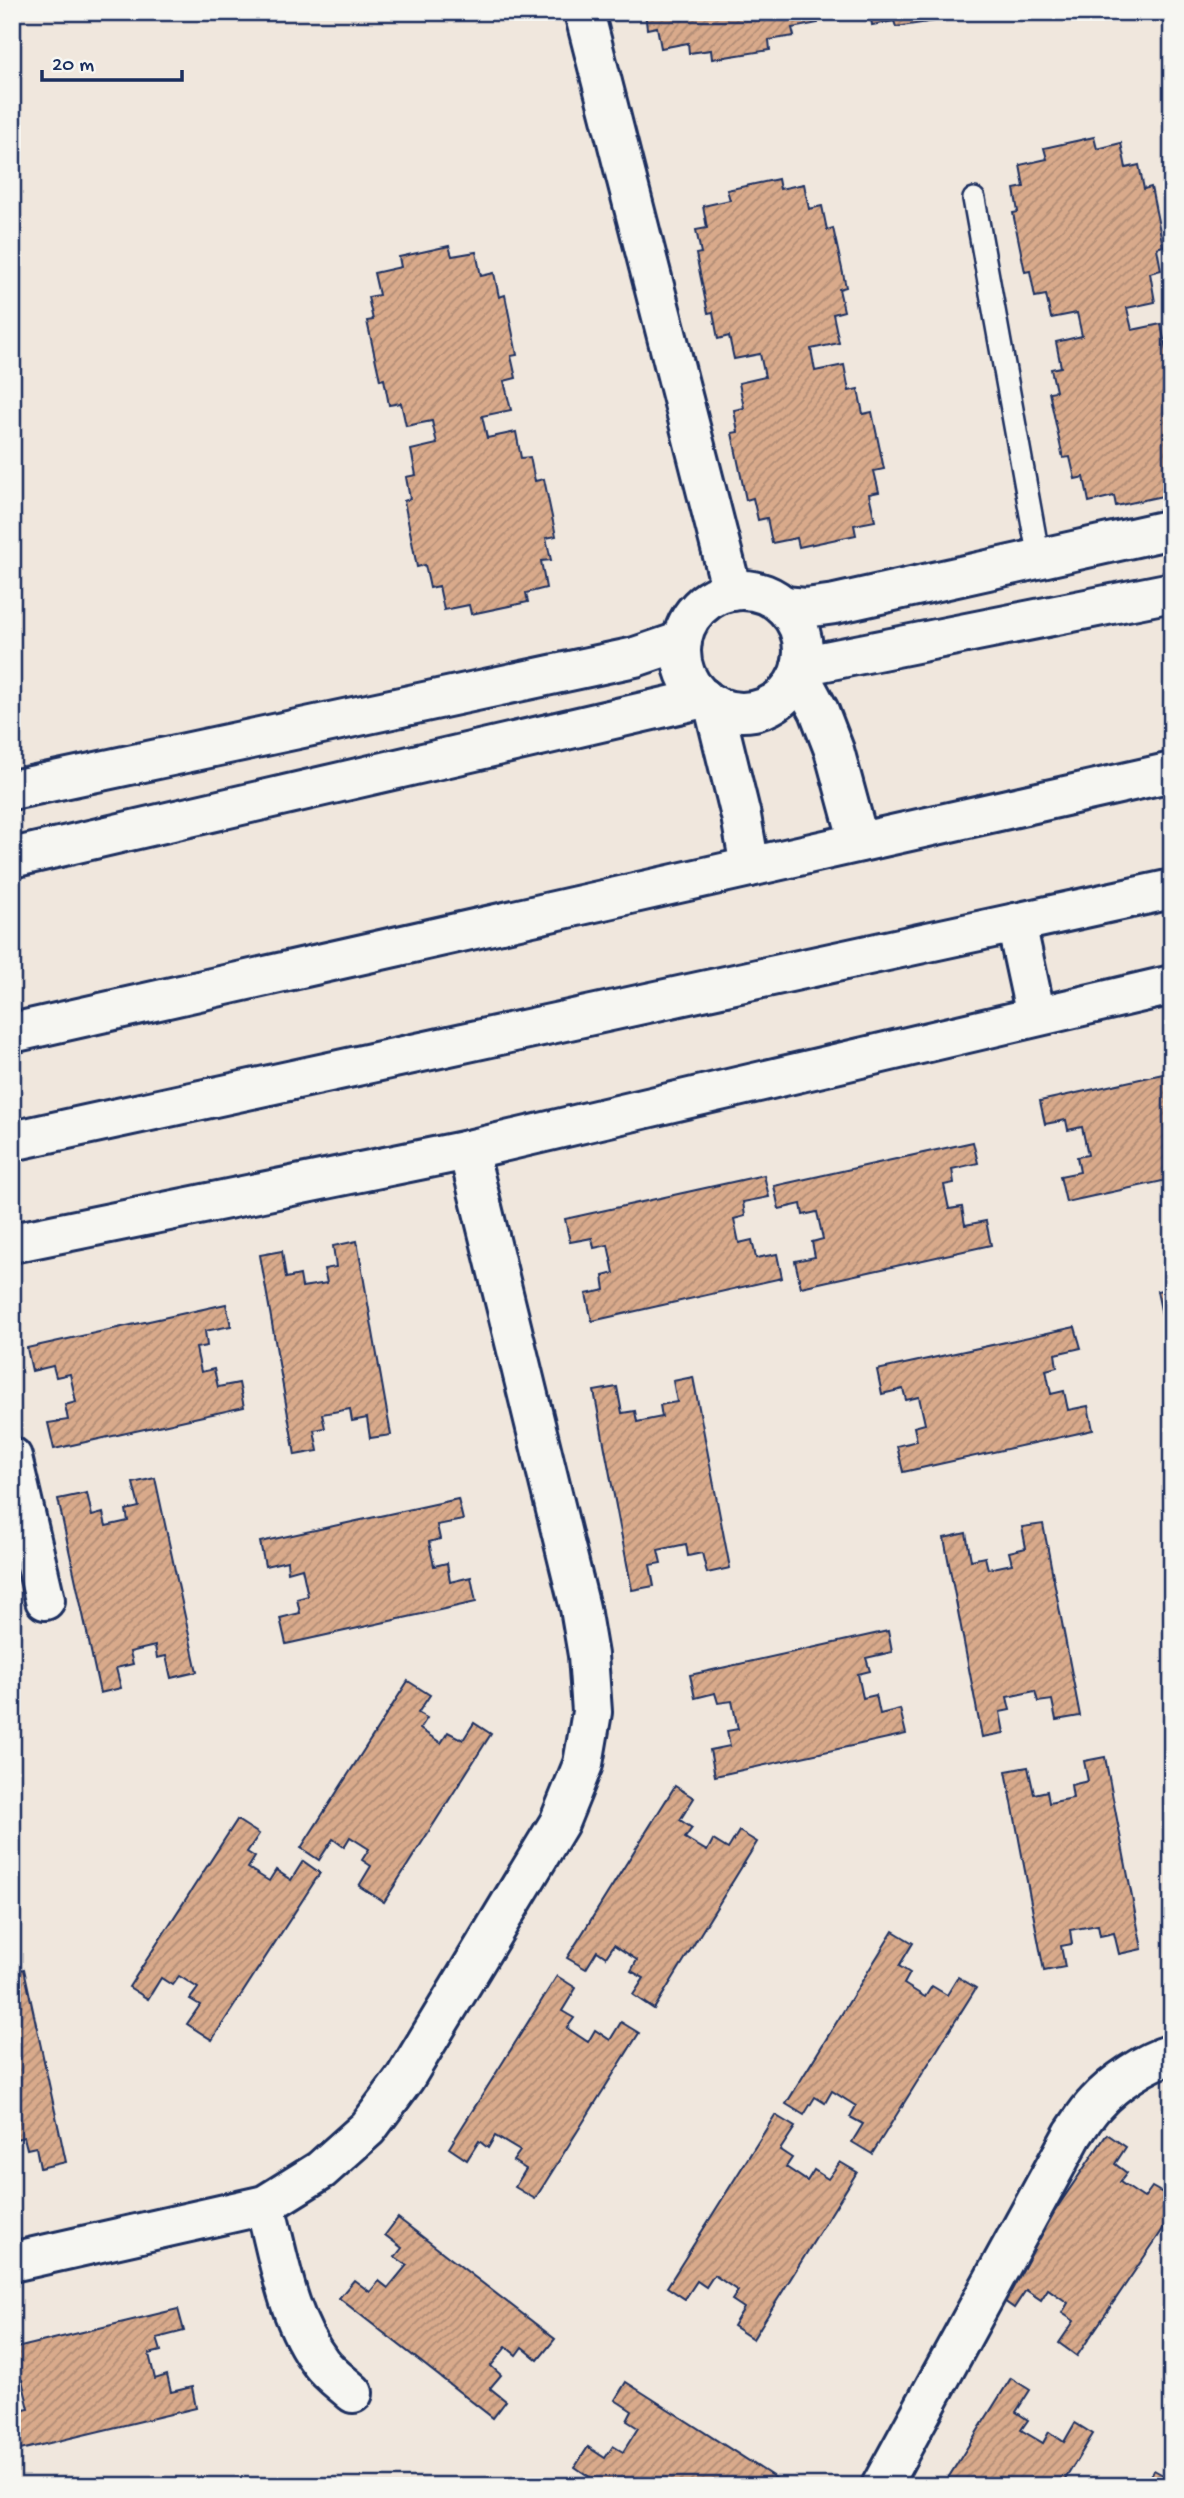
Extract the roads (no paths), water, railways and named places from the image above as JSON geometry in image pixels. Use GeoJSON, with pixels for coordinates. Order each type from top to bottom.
{"type":"FeatureCollection","features":[{"type":"Feature","properties":{"kind":"street"},"geometry":{"type":"LineString","coordinates":[[584,12],[732,591]]}},
{"type":"Feature","properties":{"kind":"street"},"geometry":{"type":"LineString","coordinates":[[784,606],[806,608],[835,604],[1172,530]]}},
{"type":"Feature","properties":{"kind":"street"},"geometry":{"type":"LineString","coordinates":[[732,591],[751,591],[768,596],[784,606],[801,633],[803,650],[800,670],[791,689],[764,709],[747,712],[730,711],[709,702],[693,687],[685,672],[682,640],[688,623],[699,608],[714,597],[732,591]]}},
{"type":"Feature","properties":{"kind":"street"},"geometry":{"type":"LineString","coordinates":[[800,670],[1172,592]]}},
{"type":"Feature","properties":{"kind":"street"},"geometry":{"type":"LineString","coordinates":[[12,790],[635,657],[682,640]]}},
{"type":"Feature","properties":{"kind":"street"},"geometry":{"type":"LineString","coordinates":[[800,670],[834,750],[859,842]]}},
{"type":"Feature","properties":{"kind":"street"},"geometry":{"type":"LineString","coordinates":[[12,858],[709,702]]}},
{"type":"Feature","properties":{"kind":"street"},"geometry":{"type":"LineString","coordinates":[[709,702],[741,816],[750,867]]}},
{"type":"Feature","properties":{"kind":"street"},"geometry":{"type":"LineString","coordinates":[[12,1033],[1172,772]]}},
{"type":"Feature","properties":{"kind":"street"},"geometry":{"type":"LineString","coordinates":[[12,1141],[1172,889]]}},
{"type":"Feature","properties":{"kind":"street"},"geometry":{"type":"LineString","coordinates":[[1016,923],[1036,1016]]}},
{"type":"Feature","properties":{"kind":"street"},"geometry":{"type":"LineString","coordinates":[[12,1243],[468,1150],[1172,985]]}},
{"type":"Feature","properties":{"kind":"street"},"geometry":{"type":"LineString","coordinates":[[12,2262],[265,2205],[321,2170],[369,2128],[405,2078],[559,1823],[583,1764],[592,1712],[588,1655],[580,1608],[468,1150]]}},
{"type":"Feature","properties":{"kind":"street"},"geometry":{"type":"LineString","coordinates":[[12,1457],[45,1600]]}},
{"type":"Feature","properties":{"kind":"street"},"geometry":{"type":"LineString","coordinates":[[881,2486],[1073,2134],[1097,2102],[1124,2079],[1159,2058],[1172,2054]]}},
{"type":"Feature","properties":{"kind":"street"},"geometry":{"type":"LineString","coordinates":[[265,2205],[296,2321],[306,2342],[323,2366],[352,2393]]}},
{"type":"Feature","properties":{"kind":"lane"},"geometry":{"type":"LineString","coordinates":[[974,200],[1039,559]]}}]}
